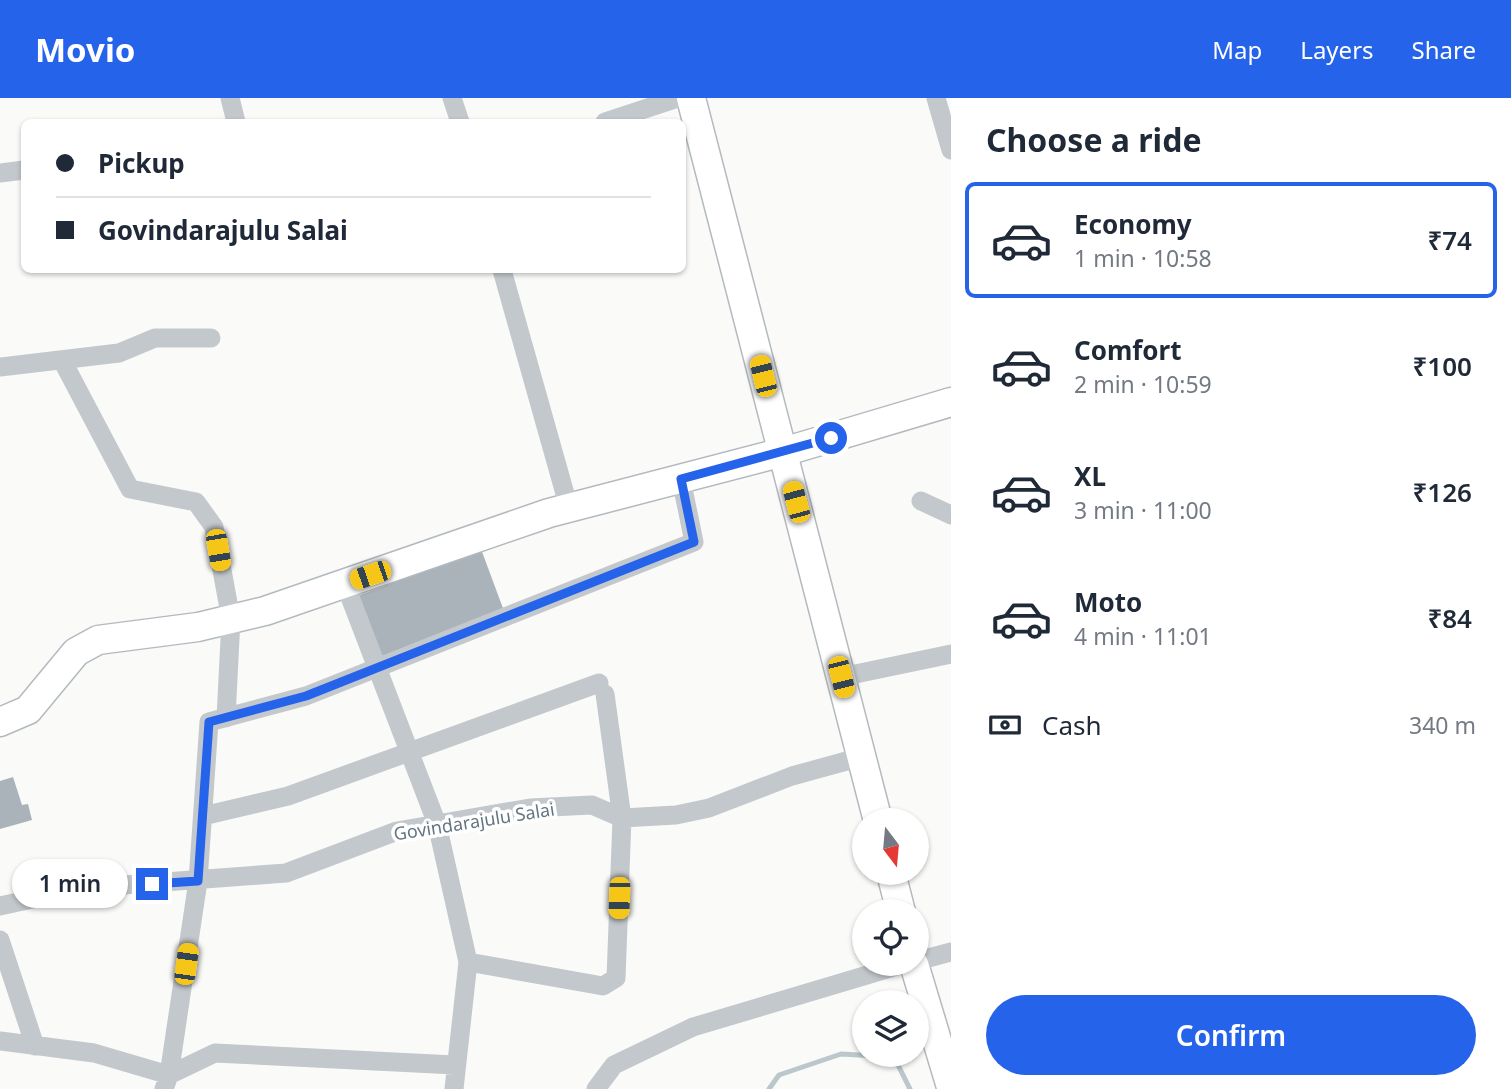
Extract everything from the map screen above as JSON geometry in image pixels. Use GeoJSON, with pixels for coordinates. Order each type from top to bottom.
{"type":"FeatureCollection","features":[{"type":"Feature","properties":{"kind":"street"},"geometry":{"type":"LineString","coordinates":[[230,98],[235,119]]}},
{"type":"Feature","properties":{"kind":"street"},"geometry":{"type":"LineString","coordinates":[[452,98],[459,119]]}},
{"type":"Feature","properties":{"kind":"street"},"geometry":{"type":"LineString","coordinates":[[614,119],[678,98]]}},
{"type":"Feature","properties":{"kind":"street"},"geometry":{"type":"LineString","coordinates":[[691,98],[875,808]]}},
{"type":"Feature","properties":{"kind":"street"},"geometry":{"type":"LineString","coordinates":[[936,98],[951,150]]}},
{"type":"Feature","properties":{"kind":"street"},"geometry":{"type":"LineString","coordinates":[[0,173],[21,170]]}},
{"type":"Feature","properties":{"kind":"street"},"geometry":{"type":"LineString","coordinates":[[503,273],[569,508]]}},
{"type":"Feature","properties":{"kind":"street"},"geometry":{"type":"LineString","coordinates":[[0,367],[119,353],[155,338],[211,338]]}},
{"type":"Feature","properties":{"kind":"street"},"geometry":{"type":"LineString","coordinates":[[62,360],[130,489],[196,502],[214,527],[230,619],[226,718]]}},
{"type":"Feature","properties":{"kind":"street"},"geometry":{"type":"LineString","coordinates":[[0,722],[28,710],[76,652],[98,640],[198,627],[265,611],[569,508],[783,452],[951,402]]}},
{"type":"Feature","properties":{"kind":"street"},"geometry":{"type":"LineString","coordinates":[[167,1082],[198,881],[209,722],[306,696],[694,542],[681,479]]}},
{"type":"Feature","properties":{"kind":"street"},"geometry":{"type":"LineString","coordinates":[[921,501],[951,515]]}},
{"type":"Feature","properties":{"kind":"street"},"geometry":{"type":"LineString","coordinates":[[345,584],[437,824],[468,961],[454,1089]]}},
{"type":"Feature","properties":{"kind":"street"},"geometry":{"type":"LineString","coordinates":[[841,677],[951,654]]}},
{"type":"Feature","properties":{"kind":"street"},"geometry":{"type":"LineString","coordinates":[[202,816],[288,796],[410,752],[602,689],[622,818],[616,978],[603,986],[468,961]]}},
{"type":"Feature","properties":{"kind":"street","name":"Govindarajulu Salai"},"geometry":{"type":"LineString","coordinates":[[0,906],[83,888],[286,873],[397,831],[530,808],[592,805],[622,818],[676,815],[709,808],[792,776],[861,757]]}},
{"type":"Feature","properties":{"kind":"street"},"geometry":{"type":"LineString","coordinates":[[0,940],[35,1046]]}},
{"type":"Feature","properties":{"kind":"street"},"geometry":{"type":"LineString","coordinates":[[929,958],[951,952]]}},
{"type":"Feature","properties":{"kind":"street"},"geometry":{"type":"LineString","coordinates":[[596,1089],[614,1065],[693,1027],[864,976]]}},
{"type":"Feature","properties":{"kind":"street"},"geometry":{"type":"LineString","coordinates":[[920,976],[951,1087]]}},
{"type":"Feature","properties":{"kind":"street"},"geometry":{"type":"LineString","coordinates":[[0,1041],[94,1053],[167,1082]]}},
{"type":"Feature","properties":{"kind":"street"},"geometry":{"type":"LineString","coordinates":[[167,1082],[215,1053],[455,1065]]}},
{"type":"Feature","properties":{"kind":"building"},"geometry":{"type":"Polygon","coordinates":[[[481,549],[504,611],[376,661],[352,598],[481,549]]]}},
{"type":"Feature","properties":{"kind":"building"},"geometry":{"type":"Polygon","coordinates":[[[13,777],[22,805],[28,804],[32,820],[0,829],[0,781],[13,777]]]}},
{"type":"Feature","properties":{"kind":"waterway"},"geometry":{"type":"LineString","coordinates":[[769,1089],[779,1075],[841,1054],[894,1057],[910,1089]]}},
{"type":"Feature","properties":{"kind":"route"},"geometry":{"type":"LineString","coordinates":[[152,884],[198,881],[209,722],[306,696],[694,542],[681,479],[831,438]]}}]}
